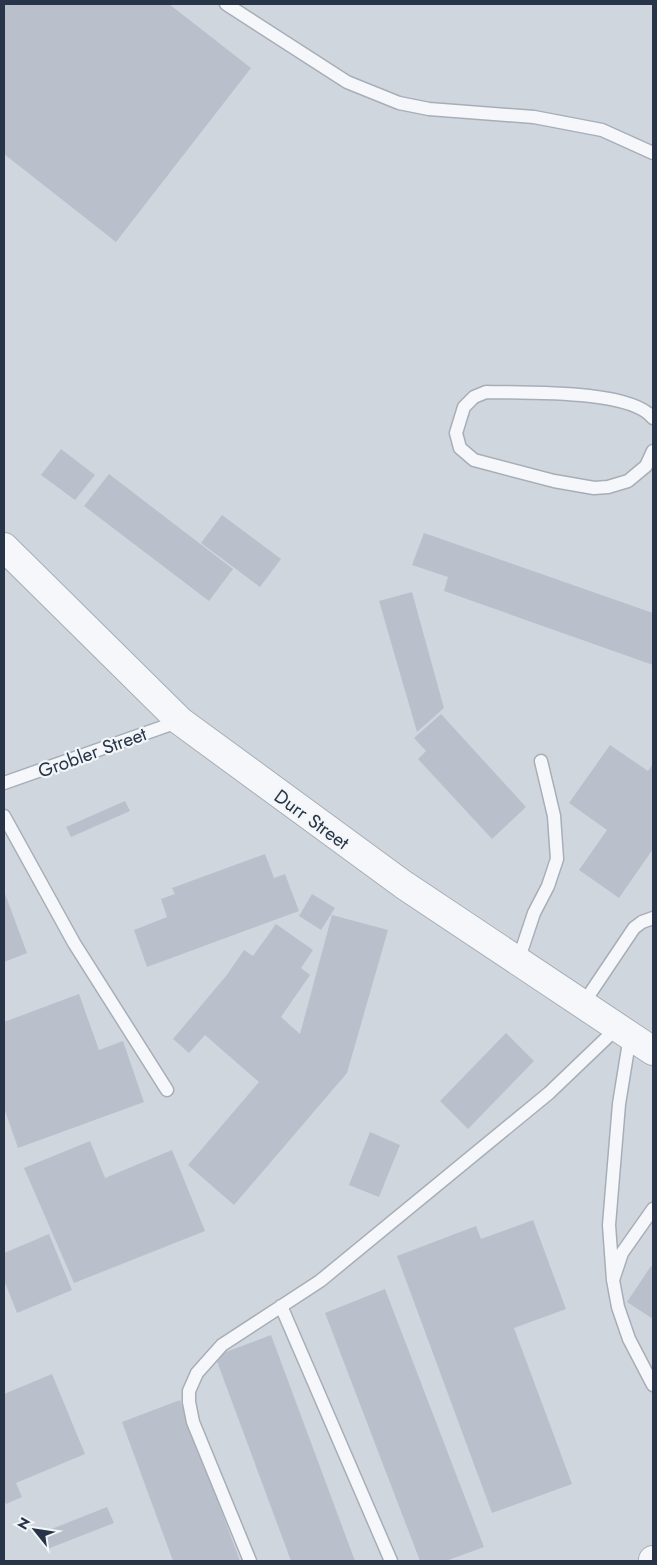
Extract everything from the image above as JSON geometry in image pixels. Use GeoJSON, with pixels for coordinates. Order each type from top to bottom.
{"type":"FeatureCollection","features":[{"type":"Feature","properties":{"kind":"street","name":"Durr Street"},"geometry":{"type":"LineString","coordinates":[[4,547],[180,721],[365,857],[653,1051]]}},
{"type":"Feature","properties":{"kind":"lane"},"geometry":{"type":"LineString","coordinates":[[226,4],[348,82],[399,103],[429,109],[534,118],[602,130],[653,153]]}},
{"type":"Feature","properties":{"kind":"lane"},"geometry":{"type":"LineString","coordinates":[[653,418],[649,412],[633,405],[583,395],[486,392],[474,397],[464,407],[456,433],[460,448],[474,460],[554,481],[594,488],[608,487],[628,481],[646,466],[653,451]]}},
{"type":"Feature","properties":{"kind":"lane","name":"Grobler Street"},"geometry":{"type":"LineString","coordinates":[[4,783],[180,721]]}},
{"type":"Feature","properties":{"kind":"lane"},"geometry":{"type":"LineString","coordinates":[[518,961],[534,913],[548,886],[557,859],[554,816],[541,761]]}},
{"type":"Feature","properties":{"kind":"lane"},"geometry":{"type":"LineString","coordinates":[[4,816],[74,943],[167,1090]]}},
{"type":"Feature","properties":{"kind":"lane"},"geometry":{"type":"LineString","coordinates":[[583,1004],[634,928],[642,922],[653,918]]}},
{"type":"Feature","properties":{"kind":"lane"},"geometry":{"type":"LineString","coordinates":[[624,1031],[609,1225],[613,1280],[618,1307],[629,1339],[653,1385]]}},
{"type":"Feature","properties":{"kind":"lane"},"geometry":{"type":"LineString","coordinates":[[250,1561],[193,1422],[189,1402],[190,1391],[197,1373],[222,1345],[320,1281],[624,1031]]}},
{"type":"Feature","properties":{"kind":"lane"},"geometry":{"type":"LineString","coordinates":[[613,1280],[622,1253],[653,1209]]}},
{"type":"Feature","properties":{"kind":"lane"},"geometry":{"type":"LineString","coordinates":[[281,1306],[392,1561]]}},
{"type":"Feature","properties":{"kind":"shaded area"},"geometry":{"type":"Polygon","coordinates":[[[4,4],[653,4],[653,1561],[4,1561],[4,4]]]}},
{"type":"Feature","properties":{"kind":"building"},"geometry":{"type":"Polygon","coordinates":[[[4,4],[169,4],[251,68],[116,242],[4,154],[4,4]]]}},
{"type":"Feature","properties":{"kind":"building"},"geometry":{"type":"Polygon","coordinates":[[[61,449],[95,475],[75,500],[41,475],[61,449]]]}},
{"type":"Feature","properties":{"kind":"building"},"geometry":{"type":"Polygon","coordinates":[[[109,474],[233,569],[209,601],[84,506],[109,474]]]}},
{"type":"Feature","properties":{"kind":"building"},"geometry":{"type":"Polygon","coordinates":[[[222,515],[281,559],[260,587],[201,543],[222,515]]]}},
{"type":"Feature","properties":{"kind":"building"},"geometry":{"type":"Polygon","coordinates":[[[424,533],[653,613],[653,665],[444,591],[448,577],[412,565],[424,533]]]}},
{"type":"Feature","properties":{"kind":"building"},"geometry":{"type":"Polygon","coordinates":[[[412,592],[444,708],[417,732],[379,601],[412,592]]]}},
{"type":"Feature","properties":{"kind":"building"},"geometry":{"type":"Polygon","coordinates":[[[441,714],[526,807],[492,839],[418,759],[426,751],[414,738],[441,714]]]}},
{"type":"Feature","properties":{"kind":"building"},"geometry":{"type":"Polygon","coordinates":[[[610,745],[648,771],[653,764],[653,849],[619,898],[579,870],[607,830],[569,803],[610,745]]]}},
{"type":"Feature","properties":{"kind":"building"},"geometry":{"type":"Polygon","coordinates":[[[125,801],[130,811],[71,837],[66,827],[125,801]]]}},
{"type":"Feature","properties":{"kind":"building"},"geometry":{"type":"Polygon","coordinates":[[[265,854],[274,878],[285,874],[299,911],[147,967],[134,930],[167,917],[161,899],[175,894],[172,888],[265,854]]]}},
{"type":"Feature","properties":{"kind":"building"},"geometry":{"type":"Polygon","coordinates":[[[4,891],[27,953],[4,962],[4,891]]]}},
{"type":"Feature","properties":{"kind":"building"},"geometry":{"type":"Polygon","coordinates":[[[312,894],[335,908],[321,930],[299,916],[312,894]]]}},
{"type":"Feature","properties":{"kind":"building"},"geometry":{"type":"Polygon","coordinates":[[[332,915],[388,930],[347,1073],[234,1205],[188,1165],[259,1082],[205,1035],[189,1053],[173,1039],[226,976],[244,950],[253,956],[276,924],[313,950],[301,968],[310,975],[281,1017],[300,1034],[332,915]]]}},
{"type":"Feature","properties":{"kind":"building"},"geometry":{"type":"Polygon","coordinates":[[[79,994],[99,1050],[123,1041],[144,1102],[18,1148],[4,1108],[4,1022],[79,994]]]}},
{"type":"Feature","properties":{"kind":"building"},"geometry":{"type":"Polygon","coordinates":[[[506,1033],[534,1061],[468,1129],[440,1101],[506,1033]]]}},
{"type":"Feature","properties":{"kind":"building"},"geometry":{"type":"Polygon","coordinates":[[[370,1132],[400,1145],[379,1197],[349,1185],[370,1132]]]}},
{"type":"Feature","properties":{"kind":"building"},"geometry":{"type":"Polygon","coordinates":[[[90,1141],[105,1178],[172,1150],[205,1231],[74,1283],[24,1168],[90,1141]]]}},
{"type":"Feature","properties":{"kind":"building"},"geometry":{"type":"Polygon","coordinates":[[[533,1220],[566,1309],[514,1328],[572,1484],[492,1513],[397,1256],[476,1226],[481,1239],[533,1220]]]}},
{"type":"Feature","properties":{"kind":"building"},"geometry":{"type":"Polygon","coordinates":[[[49,1234],[72,1290],[17,1313],[4,1280],[4,1253],[49,1234]]]}},
{"type":"Feature","properties":{"kind":"building"},"geometry":{"type":"Polygon","coordinates":[[[651,1266],[653,1268],[653,1319],[627,1302],[651,1266]]]}},
{"type":"Feature","properties":{"kind":"building"},"geometry":{"type":"Polygon","coordinates":[[[385,1289],[484,1547],[446,1561],[420,1561],[325,1313],[385,1289]]]}},
{"type":"Feature","properties":{"kind":"building"},"geometry":{"type":"Polygon","coordinates":[[[271,1335],[355,1561],[291,1561],[215,1356],[271,1335]]]}},
{"type":"Feature","properties":{"kind":"building"},"geometry":{"type":"Polygon","coordinates":[[[52,1374],[85,1454],[16,1483],[22,1497],[6,1504],[4,1499],[4,1394],[52,1374]]]}},
{"type":"Feature","properties":{"kind":"building"},"geometry":{"type":"Polygon","coordinates":[[[180,1400],[240,1561],[173,1561],[122,1422],[180,1400]]]}},
{"type":"Feature","properties":{"kind":"building"},"geometry":{"type":"Polygon","coordinates":[[[107,1507],[114,1523],[45,1550],[39,1534],[107,1507]]]}}]}
